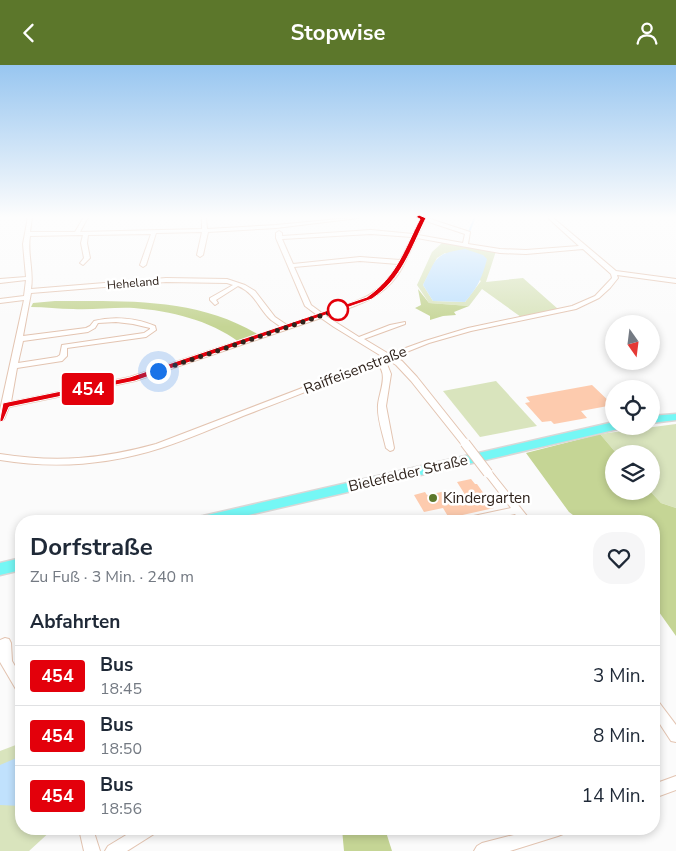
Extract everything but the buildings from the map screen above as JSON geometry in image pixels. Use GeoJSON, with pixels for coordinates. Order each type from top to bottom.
{"type":"FeatureCollection","features":[{"type":"Feature","properties":{"kind":"main road"},"geometry":{"type":"LineString","coordinates":[[660,419],[676,417]]}},
{"type":"Feature","properties":{"kind":"main road","name":"Bielefelder Straße"},"geometry":{"type":"LineString","coordinates":[[229,515],[605,428]]}},
{"type":"Feature","properties":{"kind":"main road"},"geometry":{"type":"LineString","coordinates":[[0,569],[15,565]]}},
{"type":"Feature","properties":{"kind":"street"},"geometry":{"type":"LineString","coordinates":[[0,419],[6,405],[27,295],[29,278],[27,254]]}},
{"type":"Feature","properties":{"kind":"street"},"geometry":{"type":"LineString","coordinates":[[84,263],[87,258],[86,254]]}},
{"type":"Feature","properties":{"kind":"street"},"geometry":{"type":"LineString","coordinates":[[143,265],[147,254]]}},
{"type":"Feature","properties":{"kind":"street"},"geometry":{"type":"LineString","coordinates":[[285,254],[308,306],[399,363],[414,379],[522,515]]}},
{"type":"Feature","properties":{"kind":"street"},"geometry":{"type":"LineString","coordinates":[[6,405],[132,379],[362,302],[378,293],[391,280],[405,254]]}},
{"type":"Feature","properties":{"kind":"street"},"geometry":{"type":"LineString","coordinates":[[592,254],[614,273],[676,281]]}},
{"type":"Feature","properties":{"kind":"street"},"geometry":{"type":"LineString","coordinates":[[290,266],[360,259],[400,262]]}},
{"type":"Feature","properties":{"kind":"street","name":"Raiffeisenstraße"},"geometry":{"type":"LineString","coordinates":[[0,457],[44,463],[70,464],[122,457],[160,446],[427,342],[461,332],[558,312],[588,303],[615,279],[614,273]]}},
{"type":"Feature","properties":{"kind":"street"},"geometry":{"type":"LineString","coordinates":[[0,281],[29,278]]}},
{"type":"Feature","properties":{"kind":"street","name":"Heheland"},"geometry":{"type":"LineString","coordinates":[[0,301],[27,295],[197,279],[227,281],[238,284],[253,292],[273,318],[287,327]]}},
{"type":"Feature","properties":{"kind":"street"},"geometry":{"type":"LineString","coordinates":[[215,303],[212,299],[238,284]]}},
{"type":"Feature","properties":{"kind":"street"},"geometry":{"type":"LineString","coordinates":[[14,366],[59,359],[63,356],[64,346],[146,335],[153,330],[153,327],[145,324],[105,320],[96,322],[88,330],[19,339]]}},
{"type":"Feature","properties":{"kind":"street"},"geometry":{"type":"LineString","coordinates":[[359,339],[403,323]]}},
{"type":"Feature","properties":{"kind":"street"},"geometry":{"type":"LineString","coordinates":[[378,361],[383,364],[387,374],[382,406],[384,427],[390,448]]}},
{"type":"Feature","properties":{"kind":"street"},"geometry":{"type":"LineString","coordinates":[[493,515],[518,510]]}},
{"type":"Feature","properties":{"kind":"street"},"geometry":{"type":"LineString","coordinates":[[3,644],[6,662],[15,677]]}},
{"type":"Feature","properties":{"kind":"street"},"geometry":{"type":"LineString","coordinates":[[660,713],[676,736]]}},
{"type":"Feature","properties":{"kind":"street"},"geometry":{"type":"LineString","coordinates":[[660,789],[676,783]]}},
{"type":"Feature","properties":{"kind":"street"},"geometry":{"type":"LineString","coordinates":[[88,835],[92,851]]}},
{"type":"Feature","properties":{"kind":"street"},"geometry":{"type":"LineString","coordinates":[[112,851],[138,835]]}},
{"type":"Feature","properties":{"kind":"street"},"geometry":{"type":"LineString","coordinates":[[482,851],[541,835]]}},
{"type":"Feature","properties":{"kind":"green space"},"geometry":{"type":"Polygon","coordinates":[[[431,254],[444,254],[437,258],[423,285],[433,301],[465,302],[481,281],[446,254],[495,254],[486,282],[523,278],[558,309],[521,317],[482,289],[469,306],[429,303],[417,285],[431,254]]]}},
{"type":"Feature","properties":{"kind":"green space"},"geometry":{"type":"Polygon","coordinates":[[[418,289],[429,303],[469,306],[454,312],[456,315],[430,320],[430,316],[415,308],[421,305],[418,289]]]}},
{"type":"Feature","properties":{"kind":"green space"},"geometry":{"type":"Polygon","coordinates":[[[55,301],[134,302],[186,308],[236,323],[259,335],[239,342],[202,322],[176,314],[148,309],[31,307],[33,303],[55,301]]]}},
{"type":"Feature","properties":{"kind":"green space"},"geometry":{"type":"Polygon","coordinates":[[[496,381],[537,426],[480,437],[443,391],[496,381]]]}},
{"type":"Feature","properties":{"kind":"green space"},"geometry":{"type":"Polygon","coordinates":[[[676,424],[676,508],[661,503],[658,500],[660,500],[660,445],[609,445],[600,434],[660,435],[660,426],[676,424]]]}},
{"type":"Feature","properties":{"kind":"green space"},"geometry":{"type":"Polygon","coordinates":[[[600,434],[609,445],[605,445],[605,500],[658,500],[661,503],[676,508],[676,636],[660,613],[660,515],[573,515],[526,453],[600,434]]]}},
{"type":"Feature","properties":{"kind":"green space"},"geometry":{"type":"Polygon","coordinates":[[[15,745],[15,835],[46,835],[29,851],[0,851],[0,751],[15,745]]]}},
{"type":"Feature","properties":{"kind":"green space"},"geometry":{"type":"Polygon","coordinates":[[[343,835],[387,835],[392,851],[344,851],[343,835]]]}},
{"type":"Feature","properties":{"kind":"water"},"geometry":{"type":"Polygon","coordinates":[[[479,254],[487,259],[476,287],[465,302],[433,301],[423,285],[434,263],[441,255],[479,254]]]}},
{"type":"Feature","properties":{"kind":"water"},"geometry":{"type":"Polygon","coordinates":[[[15,759],[15,806],[0,805],[0,765],[15,759]]]}},
{"type":"Feature","properties":{"kind":"bus line","name":"454"},"geometry":{"type":"LineString","coordinates":[[0,419],[6,405],[132,379],[362,302],[385,287],[395,275],[405,254]]}},
{"type":"Feature","properties":{"kind":"place","name":"Kindergarten"},"geometry":{"type":"Point","coordinates":[433,498]}},
{"type":"Feature","properties":{"kind":"route"},"geometry":{"type":"LineString","coordinates":[[158,371],[338,310]]}}]}
